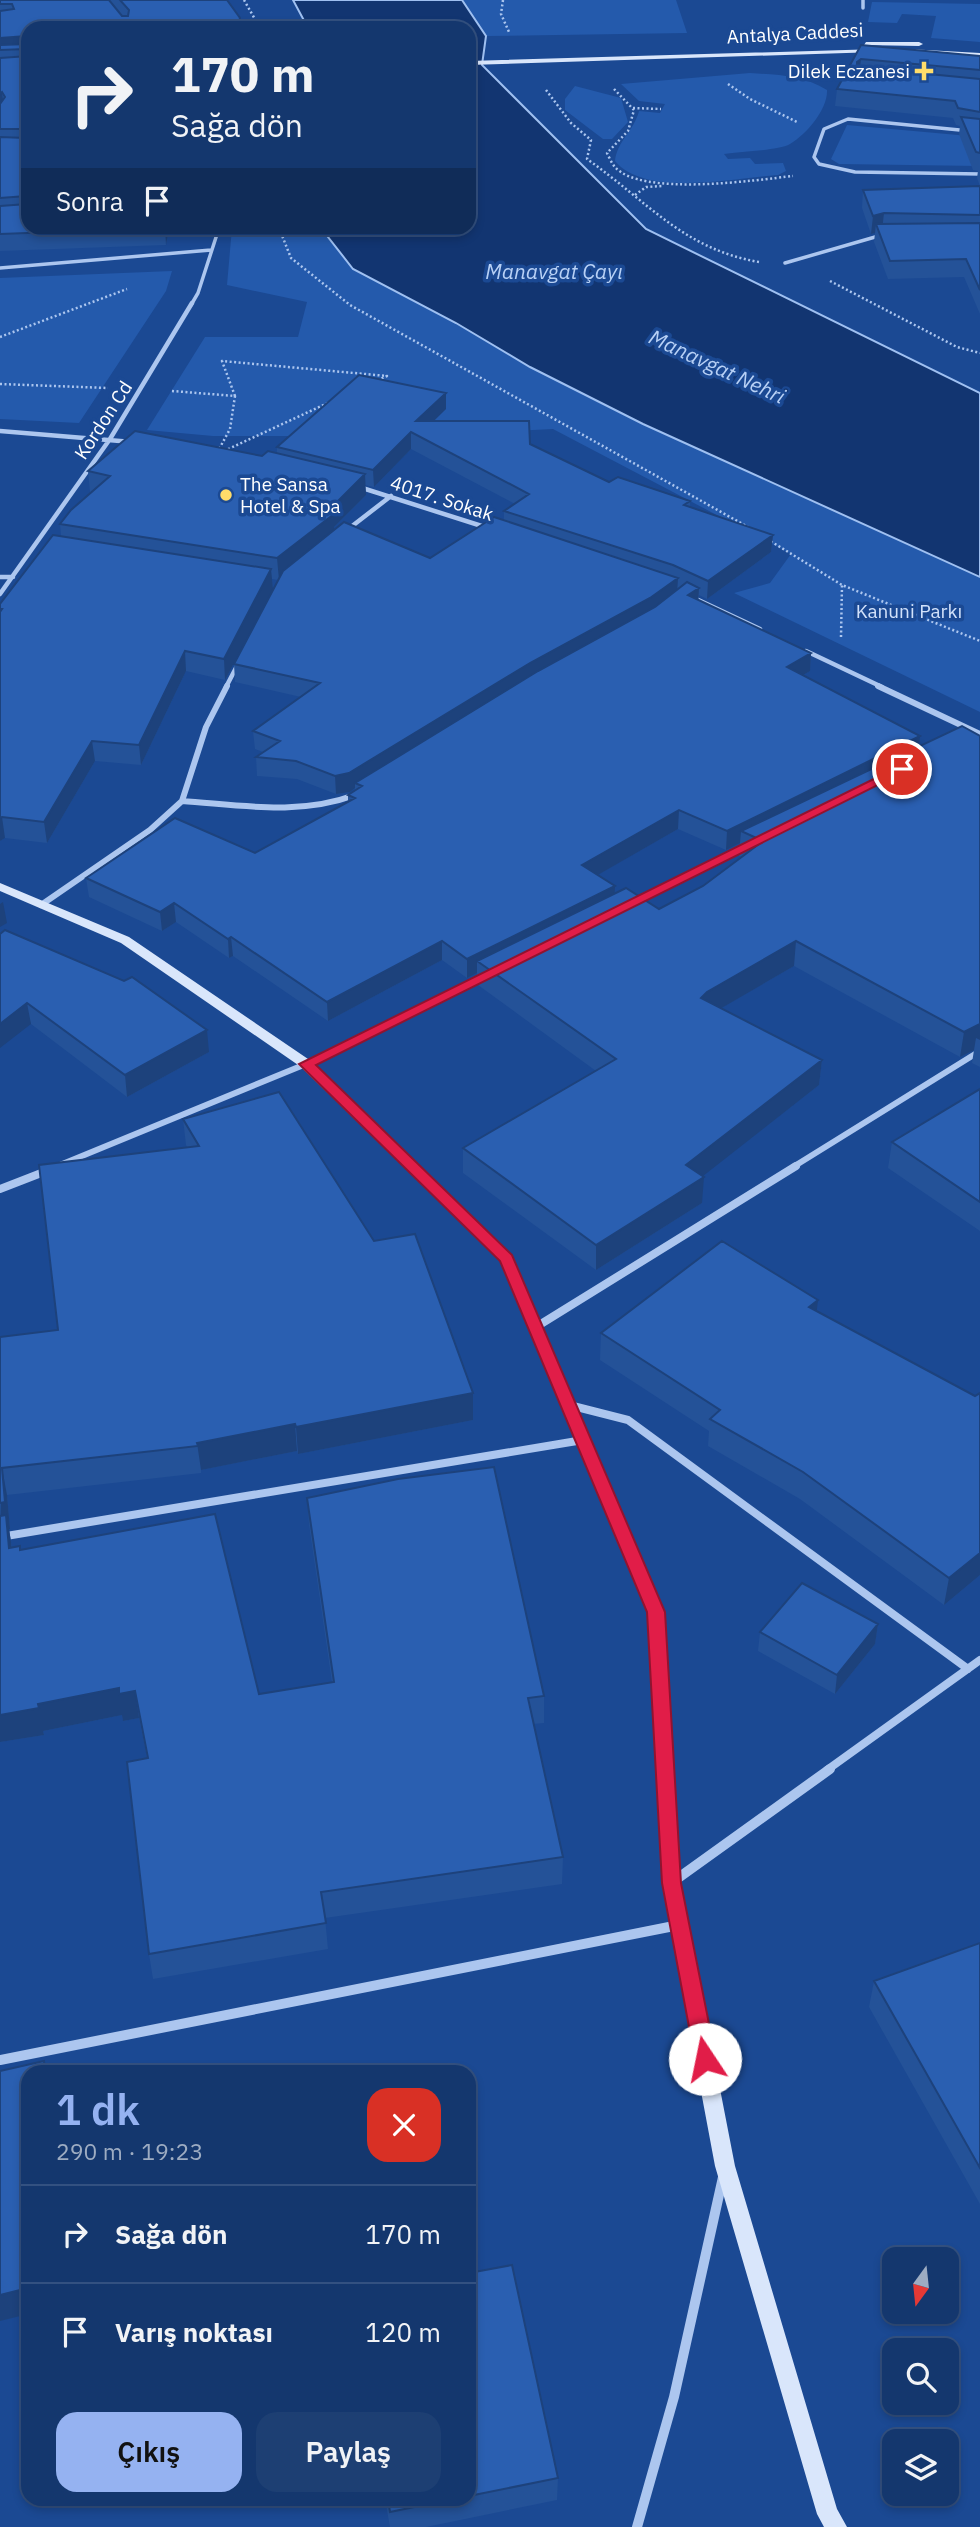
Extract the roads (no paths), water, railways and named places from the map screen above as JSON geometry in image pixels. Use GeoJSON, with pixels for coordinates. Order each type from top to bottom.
{"type":"FeatureCollection","features":[{"type":"Feature","properties":{"kind":"street"},"geometry":{"type":"LineString","coordinates":[[863,0],[863,8]]}},
{"type":"Feature","properties":{"kind":"street","name":"Antalya Caddesi"},"geometry":{"type":"LineString","coordinates":[[613,59],[859,44],[927,44],[980,49]]}},
{"type":"Feature","properties":{"kind":"street","name":"Antalya Caddesi"},"geometry":{"type":"LineString","coordinates":[[476,63],[860,50],[980,55]]}},
{"type":"Feature","properties":{"kind":"street"},"geometry":{"type":"LineString","coordinates":[[980,132],[848,119],[824,129],[814,157],[819,164],[829,168],[855,172],[980,174]]}},
{"type":"Feature","properties":{"kind":"street","name":"Kordon Cd"},"geometry":{"type":"LineString","coordinates":[[0,594],[110,439],[141,389],[198,293],[216,235]]}},
{"type":"Feature","properties":{"kind":"street"},"geometry":{"type":"LineString","coordinates":[[785,262],[882,235],[894,235]]}},
{"type":"Feature","properties":{"kind":"street"},"geometry":{"type":"LineString","coordinates":[[0,268],[211,250]]}},
{"type":"Feature","properties":{"kind":"street"},"geometry":{"type":"LineString","coordinates":[[0,431],[137,442]]}},
{"type":"Feature","properties":{"kind":"street","name":"4017. Sokak"},"geometry":{"type":"LineString","coordinates":[[352,485],[493,529]]}},
{"type":"Feature","properties":{"kind":"street"},"geometry":{"type":"LineString","coordinates":[[340,536],[391,496]]}},
{"type":"Feature","properties":{"kind":"street"},"geometry":{"type":"LineString","coordinates":[[34,546],[48,548]]}},
{"type":"Feature","properties":{"kind":"street"},"geometry":{"type":"LineString","coordinates":[[0,577],[13,577]]}},
{"type":"Feature","properties":{"kind":"street"},"geometry":{"type":"LineString","coordinates":[[686,594],[769,634]]}},
{"type":"Feature","properties":{"kind":"street"},"geometry":{"type":"LineString","coordinates":[[793,645],[978,733]]}},
{"type":"Feature","properties":{"kind":"street"},"geometry":{"type":"LineString","coordinates":[[41,905],[150,830],[182,801],[206,726],[243,656]]}},
{"type":"Feature","properties":{"kind":"street"},"geometry":{"type":"LineString","coordinates":[[964,738],[978,733]]}},
{"type":"Feature","properties":{"kind":"street"},"geometry":{"type":"LineString","coordinates":[[182,801],[287,807],[332,804],[364,790]]}},
{"type":"Feature","properties":{"kind":"street"},"geometry":{"type":"LineString","coordinates":[[629,904],[753,842]]}},
{"type":"Feature","properties":{"kind":"street"},"geometry":{"type":"LineString","coordinates":[[0,887],[125,940],[306,1064],[507,1259],[656,1612],[671,1883],[726,2166],[828,2514],[836,2527]]}},
{"type":"Feature","properties":{"kind":"street"},"geometry":{"type":"LineString","coordinates":[[0,1189],[306,1064],[492,972]]}},
{"type":"Feature","properties":{"kind":"street"},"geometry":{"type":"LineString","coordinates":[[536,1327],[980,1051]]}},
{"type":"Feature","properties":{"kind":"street"},"geometry":{"type":"LineString","coordinates":[[568,1405],[628,1420],[968,1669]]}},
{"type":"Feature","properties":{"kind":"street"},"geometry":{"type":"LineString","coordinates":[[0,1537],[583,1440]]}},
{"type":"Feature","properties":{"kind":"street"},"geometry":{"type":"LineString","coordinates":[[671,1883],[980,1660]]}},
{"type":"Feature","properties":{"kind":"street"},"geometry":{"type":"LineString","coordinates":[[0,2060],[680,1924]]}},
{"type":"Feature","properties":{"kind":"street"},"geometry":{"type":"LineString","coordinates":[[638,2527],[674,2397],[726,2166]]}},
{"type":"Feature","properties":{"kind":"water","name":"Manavgat Çayı"},"geometry":{"type":"Polygon","coordinates":[[[293,0],[462,0],[476,21],[304,21],[293,0]]]}},
{"type":"Feature","properties":{"kind":"water","name":"Manavgat Çayı"},"geometry":{"type":"Polygon","coordinates":[[[476,21],[486,36],[482,65],[646,229],[980,393],[980,577],[643,424],[530,367],[456,323],[353,269],[326,235],[476,235],[476,21]]]}},
{"type":"Feature","properties":{"kind":"place","name":"Dilek Eczanesi"},"geometry":{"type":"Point","coordinates":[924,71]}},
{"type":"Feature","properties":{"kind":"place","name":"The Sansa Hotel & Spa"},"geometry":{"type":"Point","coordinates":[226,495]}},
{"type":"Feature","properties":{"kind":"water label","name":"Manavgat Nehri"},"geometry":{"type":"Point","coordinates":[717,367]}},
{"type":"Feature","properties":{"kind":"park label","name":"Kanuni Parkı"},"geometry":{"type":"Point","coordinates":[909,611]}}]}
